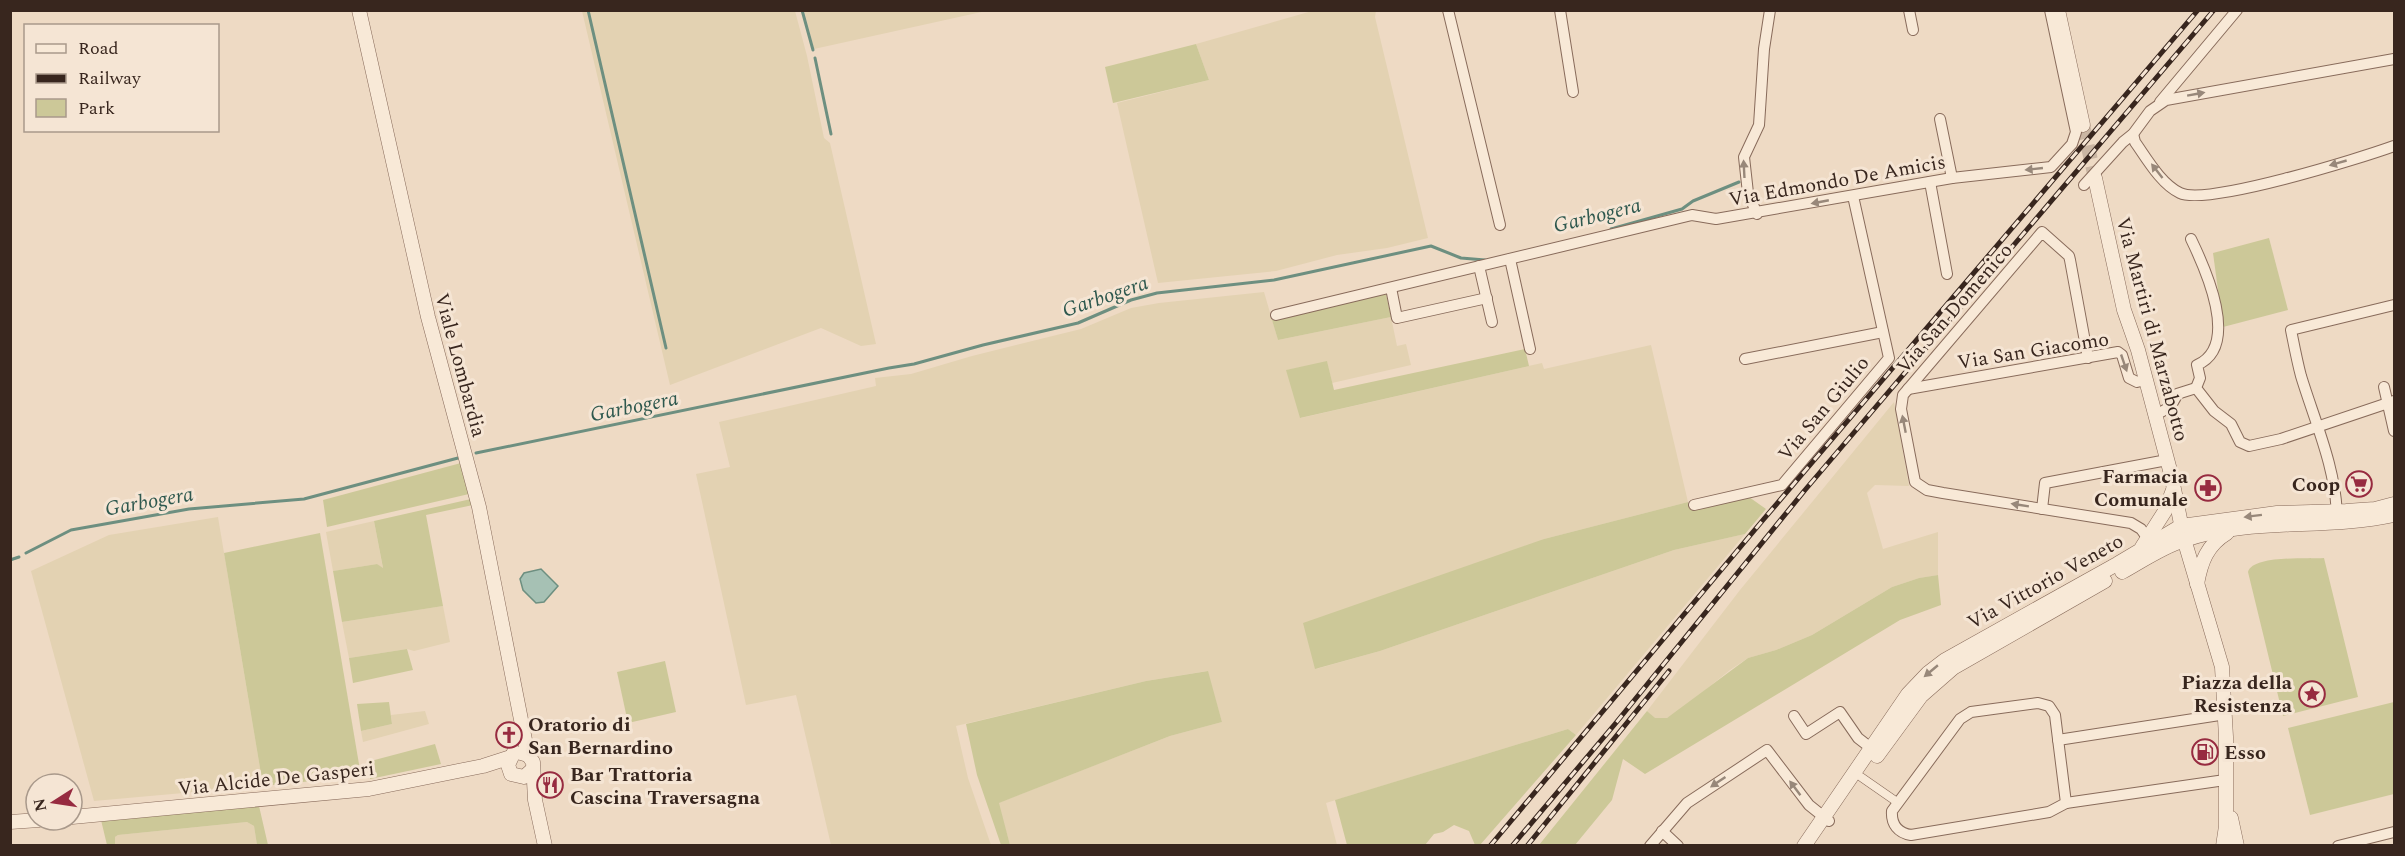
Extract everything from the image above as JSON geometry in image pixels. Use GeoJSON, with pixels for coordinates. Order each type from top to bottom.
{"type":"FeatureCollection","features":[{"type":"Feature","properties":{"kind":"street","name":"Viale Lombardia"},"geometry":{"type":"LineString","coordinates":[[359,10],[428,317],[479,507],[528,755]]}},
{"type":"Feature","properties":{"kind":"street"},"geometry":{"type":"LineString","coordinates":[[1448,10],[1500,225]]}},
{"type":"Feature","properties":{"kind":"street"},"geometry":{"type":"LineString","coordinates":[[1560,10],[1573,92]]}},
{"type":"Feature","properties":{"kind":"street"},"geometry":{"type":"LineString","coordinates":[[1757,214],[1748,193],[1744,157],[1759,125],[1764,49],[1770,10]]}},
{"type":"Feature","properties":{"kind":"street"},"geometry":{"type":"LineString","coordinates":[[1909,10],[1913,30]]}},
{"type":"Feature","properties":{"kind":"street"},"geometry":{"type":"LineString","coordinates":[[2050,10],[2079,130]]}},
{"type":"Feature","properties":{"kind":"street"},"geometry":{"type":"LineString","coordinates":[[2058,10],[2079,130]]}},
{"type":"Feature","properties":{"kind":"street"},"geometry":{"type":"LineString","coordinates":[[2090,181],[2123,142],[2133,135],[2237,10]]}},
{"type":"Feature","properties":{"kind":"street"},"geometry":{"type":"LineString","coordinates":[[2159,103],[2394,59]]}},
{"type":"Feature","properties":{"kind":"street"},"geometry":{"type":"LineString","coordinates":[[1940,119],[1952,178]]}},
{"type":"Feature","properties":{"kind":"street","name":"Via Edmondo De Amicis"},"geometry":{"type":"LineString","coordinates":[[1276,315],[1692,215],[1716,219],[1757,214],[1952,178],[2051,167],[2072,144],[2079,130]]}},
{"type":"Feature","properties":{"kind":"street"},"geometry":{"type":"LineString","coordinates":[[2133,135],[2135,142],[2171,188],[2182,195],[2200,196],[2222,195],[2394,146]]}},
{"type":"Feature","properties":{"kind":"street","name":"Via Martiri di Marzabotto"},"geometry":{"type":"LineString","coordinates":[[2090,181],[2167,460],[2182,532],[2220,658],[2226,714],[2225,783]]}},
{"type":"Feature","properties":{"kind":"street"},"geometry":{"type":"LineString","coordinates":[[1930,182],[1947,274]]}},
{"type":"Feature","properties":{"kind":"street","name":"Via San Giulio"},"geometry":{"type":"LineString","coordinates":[[1694,505],[1782,485],[1889,358],[1853,196]]}},
{"type":"Feature","properties":{"kind":"street","name":"Via San Domenico"},"geometry":{"type":"LineString","coordinates":[[2042,509],[1927,490],[1915,482],[1900,409],[1903,395],[2042,232],[2069,256],[2088,358]]}},
{"type":"Feature","properties":{"kind":"street"},"geometry":{"type":"LineString","coordinates":[[2191,239],[2209,278],[2217,307],[2217,340],[2211,357],[2198,365],[2200,378],[2196,388]]}},
{"type":"Feature","properties":{"kind":"street"},"geometry":{"type":"LineString","coordinates":[[1510,259],[1530,349]]}},
{"type":"Feature","properties":{"kind":"street"},"geometry":{"type":"LineString","coordinates":[[1479,266],[1492,322]]}},
{"type":"Feature","properties":{"kind":"street"},"geometry":{"type":"LineString","coordinates":[[1391,288],[1397,318],[1487,298]]}},
{"type":"Feature","properties":{"kind":"street"},"geometry":{"type":"LineString","coordinates":[[2337,517],[2333,480],[2300,373],[2291,330],[2394,305]]}},
{"type":"Feature","properties":{"kind":"street"},"geometry":{"type":"LineString","coordinates":[[1745,359],[1882,332]]}},
{"type":"Feature","properties":{"kind":"street","name":"Via San Giacomo"},"geometry":{"type":"LineString","coordinates":[[1908,389],[2120,353],[2129,378],[2137,382],[2145,380]]}},
{"type":"Feature","properties":{"kind":"street"},"geometry":{"type":"LineString","coordinates":[[2384,387],[2391,402],[2394,431]]}},
{"type":"Feature","properties":{"kind":"street"},"geometry":{"type":"LineString","coordinates":[[2154,415],[2164,411],[2173,403],[2177,394],[2196,388]]}},
{"type":"Feature","properties":{"kind":"street"},"geometry":{"type":"LineString","coordinates":[[2196,388],[2214,411],[2231,424],[2240,442],[2249,446],[2318,428],[2391,402]]}},
{"type":"Feature","properties":{"kind":"street"},"geometry":{"type":"LineString","coordinates":[[2146,544],[2136,524],[2042,509],[2045,483],[2167,460]]}},
{"type":"Feature","properties":{"kind":"street"},"geometry":{"type":"LineString","coordinates":[[2146,544],[2170,502],[2174,488]]}},
{"type":"Feature","properties":{"kind":"street","name":"Via Vittorio Veneto"},"geometry":{"type":"LineString","coordinates":[[1812,846],[1826,819],[1875,751],[1921,696],[1953,668],[2137,563],[2182,532],[2231,531],[2337,517],[2394,504]]}},
{"type":"Feature","properties":{"kind":"street","name":"Via Vittorio Veneto"},"geometry":{"type":"LineString","coordinates":[[1804,846],[1861,777],[1908,694],[1945,660],[2146,544],[2182,532],[2277,513],[2377,519],[2394,515]]}},
{"type":"Feature","properties":{"kind":"street"},"geometry":{"type":"LineString","coordinates":[[2197,586],[2200,568],[2208,548],[2218,538],[2231,531]]}},
{"type":"Feature","properties":{"kind":"street"},"geometry":{"type":"LineString","coordinates":[[2066,802],[2053,710],[2044,703],[1971,712],[1955,724],[1892,811],[1894,825],[1905,834],[1911,834],[2049,812],[2066,802],[2225,783]]}},
{"type":"Feature","properties":{"kind":"street"},"geometry":{"type":"LineString","coordinates":[[1794,716],[1806,734],[1840,712],[1858,738],[1875,751]]}},
{"type":"Feature","properties":{"kind":"street"},"geometry":{"type":"LineString","coordinates":[[2058,740],[2226,714]]}},
{"type":"Feature","properties":{"kind":"street","name":"Viale Lombardia"},"geometry":{"type":"LineString","coordinates":[[512,756],[522,729]]}},
{"type":"Feature","properties":{"kind":"street"},"geometry":{"type":"LineString","coordinates":[[1650,846],[1687,803],[1767,750],[1797,792],[1826,819]]}},
{"type":"Feature","properties":{"kind":"street"},"geometry":{"type":"LineString","coordinates":[[535,800],[513,775],[508,765],[512,756],[520,753],[528,755],[533,762],[535,800],[545,842]]}},
{"type":"Feature","properties":{"kind":"street","name":"Via Alcide De Gasperi"},"geometry":{"type":"LineString","coordinates":[[84,816],[358,790],[483,766],[512,756]]}},
{"type":"Feature","properties":{"kind":"street","name":"Via Alcide De Gasperi"},"geometry":{"type":"LineString","coordinates":[[483,766],[513,775]]}},
{"type":"Feature","properties":{"kind":"street"},"geometry":{"type":"LineString","coordinates":[[513,775],[524,777],[532,770]]}},
{"type":"Feature","properties":{"kind":"street"},"geometry":{"type":"LineString","coordinates":[[1861,777],[1897,802]]}},
{"type":"Feature","properties":{"kind":"street"},"geometry":{"type":"LineString","coordinates":[[2223,846],[2226,826],[2225,783]]}},
{"type":"Feature","properties":{"kind":"street"},"geometry":{"type":"LineString","coordinates":[[2225,783],[2236,846],[2229,846]]}},
{"type":"Feature","properties":{"kind":"street"},"geometry":{"type":"LineString","coordinates":[[1662,831],[1678,846]]}},
{"type":"Feature","properties":{"kind":"street"},"geometry":{"type":"LineString","coordinates":[[2338,846],[2366,842],[2394,832]]}},
{"type":"Feature","properties":{"kind":"shaded area"},"geometry":{"type":"Polygon","coordinates":[[[804,10],[986,10],[986,11],[814,49],[804,10]]]}},
{"type":"Feature","properties":{"kind":"shaded area"},"geometry":{"type":"Polygon","coordinates":[[[582,11],[795,11],[824,138],[830,143],[876,344],[861,346],[821,328],[670,385],[582,11]]]}},
{"type":"Feature","properties":{"kind":"shaded area"},"geometry":{"type":"Polygon","coordinates":[[[1312,11],[1376,11],[1375,17],[1428,238],[1387,248],[1337,255],[1276,271],[1158,283],[1117,103],[1209,80],[1196,44],[1312,11]]]}},
{"type":"Feature","properties":{"kind":"shaded area"},"geometry":{"type":"Polygon","coordinates":[[[1264,292],[1278,340],[1391,317],[1397,346],[1406,344],[1411,365],[1332,383],[1327,362],[1287,370],[1301,418],[1542,363],[1544,369],[1651,345],[1688,502],[1544,539],[1316,669],[1380,651],[1674,550],[1745,534],[1576,735],[1568,729],[1326,803],[1337,845],[1010,845],[998,803],[1170,736],[1222,722],[1207,671],[1146,681],[956,726],[968,778],[991,845],[831,845],[796,695],[746,705],[696,474],[730,467],[719,422],[876,386],[875,378],[911,374],[1081,329],[1131,308],[1264,292]]]}},
{"type":"Feature","properties":{"kind":"shaded area"},"geometry":{"type":"Polygon","coordinates":[[[1894,402],[1909,486],[1875,485],[1867,493],[1883,549],[1938,532],[1938,575],[1919,578],[1892,587],[1812,635],[1776,650],[1748,658],[1678,712],[1667,718],[1654,718],[1647,711],[1740,590],[1894,402]]]}},
{"type":"Feature","properties":{"kind":"shaded area"},"geometry":{"type":"Polygon","coordinates":[[[218,517],[263,786],[94,801],[31,571],[109,535],[218,517]]]}},
{"type":"Feature","properties":{"kind":"shaded area"},"geometry":{"type":"Polygon","coordinates":[[[374,521],[383,569],[377,564],[333,571],[326,532],[374,521]]]}},
{"type":"Feature","properties":{"kind":"shaded area"},"geometry":{"type":"Polygon","coordinates":[[[541,569],[558,586],[544,602],[536,603],[523,590],[520,579],[524,573],[541,569]]]}},
{"type":"Feature","properties":{"kind":"shaded area"},"geometry":{"type":"Polygon","coordinates":[[[443,606],[450,642],[414,651],[407,649],[349,658],[342,622],[443,606]]]}},
{"type":"Feature","properties":{"kind":"shaded area"},"geometry":{"type":"Polygon","coordinates":[[[425,711],[429,724],[363,742],[361,731],[392,724],[391,715],[425,711]]]}},
{"type":"Feature","properties":{"kind":"shaded area"},"geometry":{"type":"Polygon","coordinates":[[[247,822],[254,826],[257,845],[115,846],[114,842],[118,835],[247,822]]]}},
{"type":"Feature","properties":{"kind":"green space"},"geometry":{"type":"Polygon","coordinates":[[[1196,44],[1209,80],[1113,103],[1105,67],[1196,44]]]}},
{"type":"Feature","properties":{"kind":"green space"},"geometry":{"type":"Polygon","coordinates":[[[2269,238],[2288,310],[2223,327],[2213,253],[2269,238]]]}},
{"type":"Feature","properties":{"kind":"green space"},"geometry":{"type":"Polygon","coordinates":[[[1386,294],[1391,317],[1278,340],[1272,320],[1386,294]]]}},
{"type":"Feature","properties":{"kind":"green space"},"geometry":{"type":"Polygon","coordinates":[[[1525,349],[1529,366],[1300,418],[1286,370],[1327,361],[1334,390],[1525,349]]]}},
{"type":"Feature","properties":{"kind":"green space"},"geometry":{"type":"Polygon","coordinates":[[[461,463],[469,494],[327,527],[323,500],[461,463]]]}},
{"type":"Feature","properties":{"kind":"green space"},"geometry":{"type":"Polygon","coordinates":[[[1749,497],[1766,509],[1745,534],[1674,550],[1380,651],[1315,669],[1303,623],[1544,539],[1688,502],[1690,510],[1749,497]]]}},
{"type":"Feature","properties":{"kind":"green space"},"geometry":{"type":"Polygon","coordinates":[[[471,499],[473,505],[426,515],[443,606],[342,622],[333,571],[377,564],[383,568],[374,521],[471,499]]]}},
{"type":"Feature","properties":{"kind":"green space"},"geometry":{"type":"Polygon","coordinates":[[[320,533],[361,776],[263,786],[224,553],[320,533]]]}},
{"type":"Feature","properties":{"kind":"green space"},"geometry":{"type":"Polygon","coordinates":[[[2324,558],[2358,697],[2283,716],[2248,572],[2252,567],[2270,560],[2324,558]]]}},
{"type":"Feature","properties":{"kind":"green space"},"geometry":{"type":"Polygon","coordinates":[[[1938,575],[1941,605],[1900,620],[1645,774],[1623,759],[1612,800],[1575,845],[1539,845],[1647,711],[1655,718],[1667,718],[1748,658],[1776,650],[1812,635],[1892,587],[1919,578],[1938,575]]]}},
{"type":"Feature","properties":{"kind":"green space"},"geometry":{"type":"Polygon","coordinates":[[[407,649],[413,670],[353,683],[349,658],[407,649]]]}},
{"type":"Feature","properties":{"kind":"green space"},"geometry":{"type":"Polygon","coordinates":[[[665,661],[676,712],[628,723],[617,672],[665,661]]]}},
{"type":"Feature","properties":{"kind":"green space"},"geometry":{"type":"Polygon","coordinates":[[[1208,671],[1222,722],[1170,736],[999,803],[1010,845],[1001,845],[977,775],[966,724],[1146,681],[1208,671]]]}},
{"type":"Feature","properties":{"kind":"green space"},"geometry":{"type":"Polygon","coordinates":[[[389,702],[392,724],[361,731],[357,704],[389,702]]]}},
{"type":"Feature","properties":{"kind":"green space"},"geometry":{"type":"Polygon","coordinates":[[[2394,702],[2394,794],[2310,815],[2288,728],[2394,702]]]}},
{"type":"Feature","properties":{"kind":"green space"},"geometry":{"type":"Polygon","coordinates":[[[1568,729],[1576,735],[1480,845],[1475,845],[1469,831],[1454,825],[1443,832],[1434,834],[1425,845],[1347,845],[1335,800],[1568,729]]]}},
{"type":"Feature","properties":{"kind":"green space"},"geometry":{"type":"Polygon","coordinates":[[[435,744],[441,764],[370,779],[367,762],[435,744]]]}},
{"type":"Feature","properties":{"kind":"green space"},"geometry":{"type":"Polygon","coordinates":[[[259,806],[268,845],[257,845],[254,826],[247,822],[118,835],[115,837],[115,845],[107,845],[101,820],[259,806]]]}},
{"type":"Feature","properties":{"kind":"waterway"},"geometry":{"type":"LineString","coordinates":[[588,10],[666,348]]}},
{"type":"Feature","properties":{"kind":"waterway"},"geometry":{"type":"LineString","coordinates":[[802,10],[813,50]]}},
{"type":"Feature","properties":{"kind":"waterway"},"geometry":{"type":"LineString","coordinates":[[815,58],[831,134]]}},
{"type":"Feature","properties":{"kind":"waterway","name":"Garbogera"},"geometry":{"type":"LineString","coordinates":[[1611,229],[1682,209],[1693,201],[1739,182]]}},
{"type":"Feature","properties":{"kind":"waterway","name":"Garbogera"},"geometry":{"type":"LineString","coordinates":[[476,453],[914,364],[1078,323],[1131,300],[1157,293],[1274,280],[1431,246],[1461,258],[1485,260]]}},
{"type":"Feature","properties":{"kind":"waterway","name":"Garbogera"},"geometry":{"type":"LineString","coordinates":[[26,553],[71,530],[189,509],[304,499],[458,458]]}},
{"type":"Feature","properties":{"kind":"waterway","name":"Garbogera"},"geometry":{"type":"LineString","coordinates":[[10,560],[19,557]]}},
{"type":"Feature","properties":{"kind":"tunnel"},"geometry":{"type":"LineString","coordinates":[[2083,125],[2095,178]]}},
{"type":"Feature","properties":{"kind":"railway"},"geometry":{"type":"LineString","coordinates":[[1490,846],[1763,520],[2198,10]]}},
{"type":"Feature","properties":{"kind":"railway"},"geometry":{"type":"LineString","coordinates":[[1512,846],[1615,724],[1805,490],[2214,10]]}},
{"type":"Feature","properties":{"kind":"railway"},"geometry":{"type":"LineString","coordinates":[[1527,846],[1669,671]]}},
{"type":"Feature","properties":{"kind":"place","name":"Coop"},"geometry":{"type":"Point","coordinates":[2359,484]}},
{"type":"Feature","properties":{"kind":"place","name":"Farmacia Comunale"},"geometry":{"type":"Point","coordinates":[2208,488]}},
{"type":"Feature","properties":{"kind":"place","name":"Piazza della Resistenza"},"geometry":{"type":"Point","coordinates":[2312,694]}},
{"type":"Feature","properties":{"kind":"place","name":"Oratorio di San Bernardino"},"geometry":{"type":"Point","coordinates":[509,735]}},
{"type":"Feature","properties":{"kind":"place","name":"Esso"},"geometry":{"type":"Point","coordinates":[2205,752]}},
{"type":"Feature","properties":{"kind":"place","name":"Bar Trattoria Cascina Traversagna"},"geometry":{"type":"Point","coordinates":[550,785]}}]}
